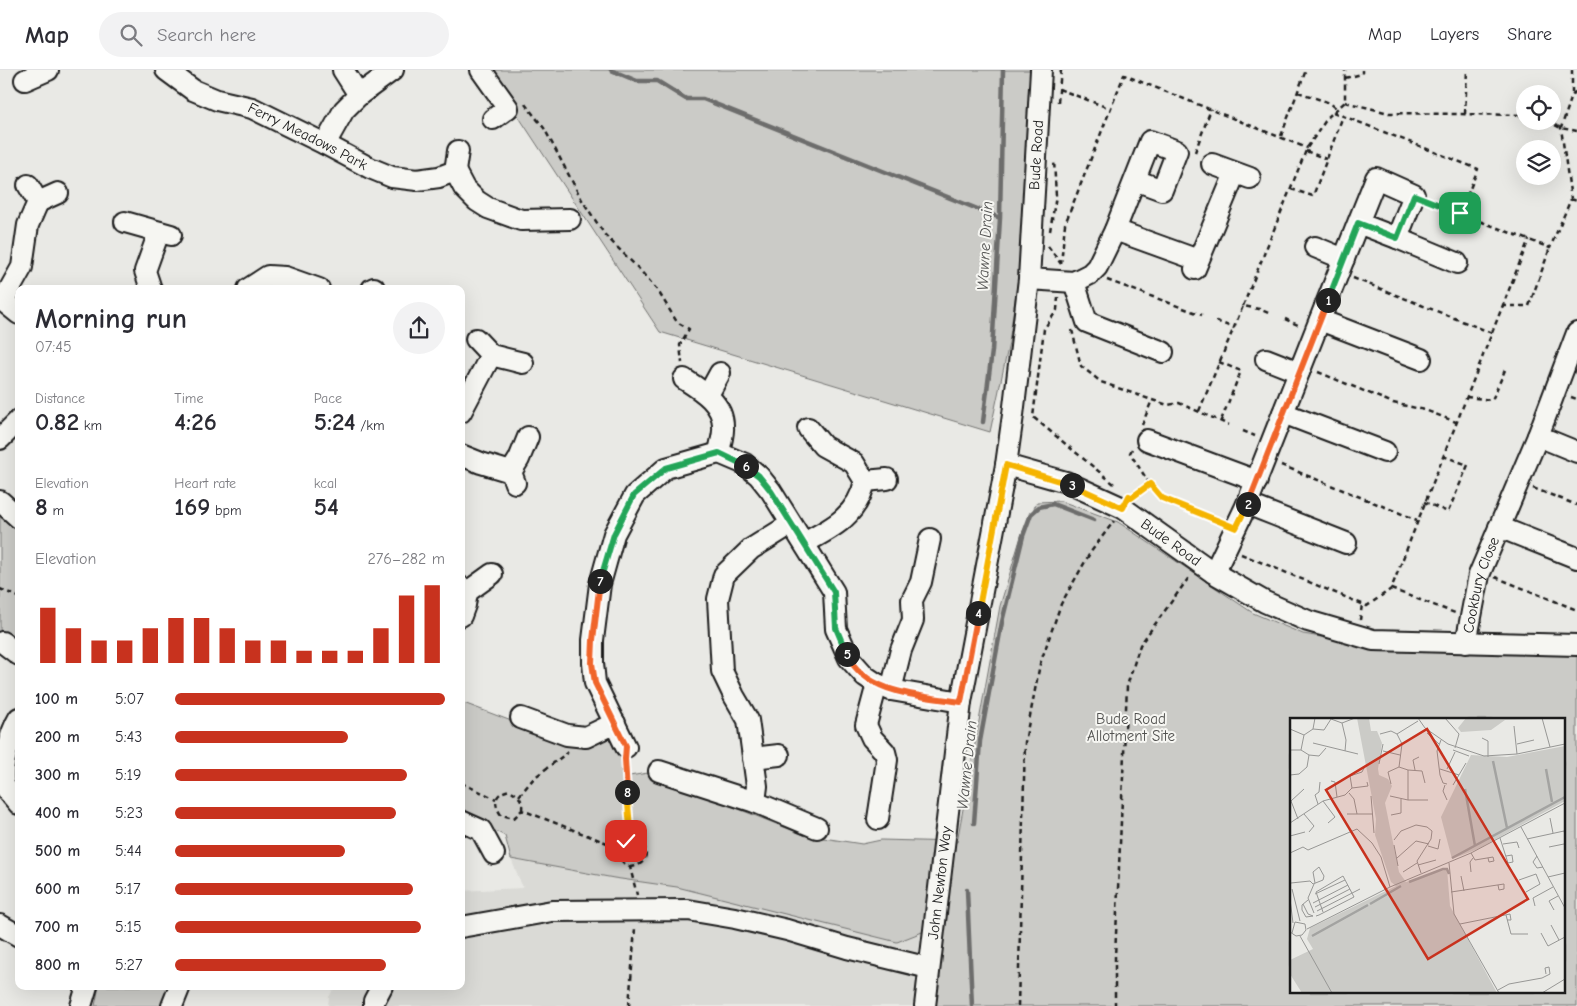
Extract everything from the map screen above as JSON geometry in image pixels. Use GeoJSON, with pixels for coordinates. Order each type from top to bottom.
{"type":"FeatureCollection","features":[{"type":"Feature","properties":{"kind":"street"},"geometry":{"type":"LineString","coordinates":[[25,80],[48,70]]}},
{"type":"Feature","properties":{"kind":"street","name":"Ferry Meadows Park"},"geometry":{"type":"LineString","coordinates":[[166,70],[193,90],[217,100],[252,108],[370,168],[392,177],[417,180],[439,177],[456,161],[464,188],[477,201],[494,210],[521,220],[575,218]]}},
{"type":"Feature","properties":{"kind":"street"},"geometry":{"type":"LineString","coordinates":[[343,70],[359,95]]}},
{"type":"Feature","properties":{"kind":"street"},"geometry":{"type":"LineString","coordinates":[[325,144],[344,110],[359,95],[393,70]]}},
{"type":"Feature","properties":{"kind":"street"},"geometry":{"type":"LineString","coordinates":[[480,70],[508,108],[493,119]]}},
{"type":"Feature","properties":{"kind":"street","name":"Bude Road"},"geometry":{"type":"LineString","coordinates":[[1041,70],[1029,279],[1006,465],[1066,482],[1123,508],[1207,567],[1265,602],[1299,617],[1373,640],[1577,644]]}},
{"type":"Feature","properties":{"kind":"street"},"geometry":{"type":"LineString","coordinates":[[1115,230],[1196,265],[1243,176],[1212,164]]}},
{"type":"Feature","properties":{"kind":"street"},"geometry":{"type":"LineString","coordinates":[[1207,567],[1236,528],[1284,413],[1307,372],[1320,320],[1348,268],[1358,223],[1376,178],[1414,195],[1397,238]]}},
{"type":"Feature","properties":{"kind":"street"},"geometry":{"type":"LineString","coordinates":[[1029,279],[1066,281],[1092,272],[1097,267],[1115,230],[1135,180]]}},
{"type":"Feature","properties":{"kind":"street"},"geometry":{"type":"LineString","coordinates":[[15,311],[1,301],[22,267],[33,193],[58,194]]}},
{"type":"Feature","properties":{"kind":"street"},"geometry":{"type":"LineString","coordinates":[[124,222],[165,233],[145,271],[150,285]]}},
{"type":"Feature","properties":{"kind":"street"},"geometry":{"type":"LineString","coordinates":[[1358,223],[1457,263]]}},
{"type":"Feature","properties":{"kind":"street"},"geometry":{"type":"LineString","coordinates":[[1315,247],[1348,268]]}},
{"type":"Feature","properties":{"kind":"street"},"geometry":{"type":"LineString","coordinates":[[254,285],[268,276],[285,277],[307,285]]}},
{"type":"Feature","properties":{"kind":"street"},"geometry":{"type":"LineString","coordinates":[[1066,281],[1087,322],[1163,352]]}},
{"type":"Feature","properties":{"kind":"street"},"geometry":{"type":"LineString","coordinates":[[1320,320],[1420,359]]}},
{"type":"Feature","properties":{"kind":"street"},"geometry":{"type":"LineString","coordinates":[[476,339],[491,355],[523,363]]}},
{"type":"Feature","properties":{"kind":"street","name":"Cookbury Close"},"geometry":{"type":"LineString","coordinates":[[1466,643],[1479,575],[1576,341]]}},
{"type":"Feature","properties":{"kind":"street"},"geometry":{"type":"LineString","coordinates":[[465,404],[491,355]]}},
{"type":"Feature","properties":{"kind":"street"},"geometry":{"type":"LineString","coordinates":[[1266,359],[1307,372]]}},
{"type":"Feature","properties":{"kind":"street"},"geometry":{"type":"LineString","coordinates":[[708,395],[720,373]]}},
{"type":"Feature","properties":{"kind":"street"},"geometry":{"type":"LineString","coordinates":[[684,379],[708,395],[719,409],[723,425],[719,453]]}},
{"type":"Feature","properties":{"kind":"street"},"geometry":{"type":"LineString","coordinates":[[1284,413],[1385,452]]}},
{"type":"Feature","properties":{"kind":"street"},"geometry":{"type":"LineString","coordinates":[[0,438],[15,424]]}},
{"type":"Feature","properties":{"kind":"street"},"geometry":{"type":"LineString","coordinates":[[804,543],[824,533],[853,510],[862,494],[865,481],[854,463],[823,446],[808,428]]}},
{"type":"Feature","properties":{"kind":"street"},"geometry":{"type":"LineString","coordinates":[[1538,436],[1577,452]]}},
{"type":"Feature","properties":{"kind":"street"},"geometry":{"type":"LineString","coordinates":[[465,457],[513,477],[528,437]]}},
{"type":"Feature","properties":{"kind":"street"},"geometry":{"type":"LineString","coordinates":[[1147,440],[1257,481]]}},
{"type":"Feature","properties":{"kind":"street"},"geometry":{"type":"LineString","coordinates":[[626,746],[595,683],[592,663],[600,584],[614,534],[634,495],[666,468],[719,453],[745,464],[759,476],[771,491],[834,592],[836,628],[849,658],[865,676],[884,687],[961,702]]}},
{"type":"Feature","properties":{"kind":"street","name":"John Newton Way"},"geometry":{"type":"LineString","coordinates":[[926,1006],[961,702],[1006,465]]}},
{"type":"Feature","properties":{"kind":"street"},"geometry":{"type":"LineString","coordinates":[[865,481],[887,479]]}},
{"type":"Feature","properties":{"kind":"street"},"geometry":{"type":"LineString","coordinates":[[0,501],[15,514]]}},
{"type":"Feature","properties":{"kind":"street"},"geometry":{"type":"LineString","coordinates":[[1247,504],[1346,543]]}},
{"type":"Feature","properties":{"kind":"street"},"geometry":{"type":"LineString","coordinates":[[756,794],[748,720],[722,671],[718,599],[724,575],[751,549],[791,524]]}},
{"type":"Feature","properties":{"kind":"street","name":"Cookbury Close"},"geometry":{"type":"LineString","coordinates":[[1499,527],[1577,558]]}},
{"type":"Feature","properties":{"kind":"street"},"geometry":{"type":"LineString","coordinates":[[878,819],[887,760],[885,752],[872,738],[866,725],[913,620],[912,600],[921,582],[930,539]]}},
{"type":"Feature","properties":{"kind":"street"},"geometry":{"type":"LineString","coordinates":[[465,589],[492,574]]}},
{"type":"Feature","properties":{"kind":"street"},"geometry":{"type":"LineString","coordinates":[[2,642],[15,652]]}},
{"type":"Feature","properties":{"kind":"street"},"geometry":{"type":"LineString","coordinates":[[521,718],[567,736],[586,738],[615,723]]}},
{"type":"Feature","properties":{"kind":"street"},"geometry":{"type":"LineString","coordinates":[[15,724],[11,731],[1,763],[1,785],[15,800]]}},
{"type":"Feature","properties":{"kind":"street"},"geometry":{"type":"LineString","coordinates":[[753,758],[779,755]]}},
{"type":"Feature","properties":{"kind":"street"},"geometry":{"type":"LineString","coordinates":[[659,771],[756,794],[817,828]]}},
{"type":"Feature","properties":{"kind":"street"},"geometry":{"type":"LineString","coordinates":[[465,823],[481,830],[494,854]]}},
{"type":"Feature","properties":{"kind":"street"},"geometry":{"type":"LineString","coordinates":[[465,926],[552,911],[688,910],[787,930],[908,964],[929,968]]}},
{"type":"Feature","properties":{"kind":"street"},"geometry":{"type":"LineString","coordinates":[[0,925],[15,934]]}},
{"type":"Feature","properties":{"kind":"street"},"geometry":{"type":"LineString","coordinates":[[81,1006],[86,990]]}},
{"type":"Feature","properties":{"kind":"street"},"geometry":{"type":"LineString","coordinates":[[172,1006],[178,990]]}},
{"type":"Feature","properties":{"kind":"street"},"geometry":{"type":"LineString","coordinates":[[374,1006],[374,1001],[380,990]]}},
{"type":"Feature","properties":{"kind":"path"},"geometry":{"type":"LineString","coordinates":[[1057,106],[1061,70]]}},
{"type":"Feature","properties":{"kind":"path"},"geometry":{"type":"LineString","coordinates":[[1281,136],[1306,70]]}},
{"type":"Feature","properties":{"kind":"path"},"geometry":{"type":"LineString","coordinates":[[1199,411],[1306,151],[1328,117],[1345,102],[1345,70]]}},
{"type":"Feature","properties":{"kind":"path"},"geometry":{"type":"LineString","coordinates":[[1345,78],[1362,74],[1362,70]]}},
{"type":"Feature","properties":{"kind":"path"},"geometry":{"type":"LineString","coordinates":[[1465,114],[1467,70]]}},
{"type":"Feature","properties":{"kind":"path"},"geometry":{"type":"LineString","coordinates":[[1572,70],[1572,96]]}},
{"type":"Feature","properties":{"kind":"path"},"geometry":{"type":"LineString","coordinates":[[1058,88],[1111,108]]}},
{"type":"Feature","properties":{"kind":"path"},"geometry":{"type":"LineString","coordinates":[[1502,306],[1529,306],[1550,248],[1571,199],[1561,128],[1572,96],[1577,89]]}},
{"type":"Feature","properties":{"kind":"path"},"geometry":{"type":"LineString","coordinates":[[1298,92],[1330,103],[1337,109]]}},
{"type":"Feature","properties":{"kind":"path"},"geometry":{"type":"LineString","coordinates":[[521,99],[544,128],[582,200],[605,234],[658,291],[677,322],[689,330],[680,345],[684,379]]}},
{"type":"Feature","properties":{"kind":"path"},"geometry":{"type":"LineString","coordinates":[[1345,102],[1389,113],[1516,115]]}},
{"type":"Feature","properties":{"kind":"path"},"geometry":{"type":"LineString","coordinates":[[1211,109],[1192,159],[1212,164]]}},
{"type":"Feature","properties":{"kind":"path"},"geometry":{"type":"LineString","coordinates":[[1333,112],[1478,170],[1460,213]]}},
{"type":"Feature","properties":{"kind":"path"},"geometry":{"type":"LineString","coordinates":[[1291,188],[1312,196],[1343,116]]}},
{"type":"Feature","properties":{"kind":"path"},"geometry":{"type":"LineString","coordinates":[[1561,128],[1577,131]]}},
{"type":"Feature","properties":{"kind":"path"},"geometry":{"type":"LineString","coordinates":[[1306,151],[1326,159]]}},
{"type":"Feature","properties":{"kind":"path"},"geometry":{"type":"LineString","coordinates":[[1054,152],[1056,196],[1048,246],[1061,264],[1066,281],[1057,310],[1044,329],[1033,416],[1114,484]]}},
{"type":"Feature","properties":{"kind":"path"},"geometry":{"type":"LineString","coordinates":[[1414,195],[1550,248]]}},
{"type":"Feature","properties":{"kind":"path"},"geometry":{"type":"LineString","coordinates":[[1571,199],[1577,201]]}},
{"type":"Feature","properties":{"kind":"path"},"geometry":{"type":"LineString","coordinates":[[1348,268],[1492,334]]}},
{"type":"Feature","properties":{"kind":"path"},"geometry":{"type":"LineString","coordinates":[[1092,272],[1096,276],[1202,315]]}},
{"type":"Feature","properties":{"kind":"path"},"geometry":{"type":"LineString","coordinates":[[1243,306],[1271,314]]}},
{"type":"Feature","properties":{"kind":"path"},"geometry":{"type":"LineString","coordinates":[[1216,321],[1234,328]]}},
{"type":"Feature","properties":{"kind":"path"},"geometry":{"type":"LineString","coordinates":[[1071,328],[1081,366],[1101,382],[1152,400]]}},
{"type":"Feature","properties":{"kind":"path"},"geometry":{"type":"LineString","coordinates":[[1219,362],[1240,371],[1220,423]]}},
{"type":"Feature","properties":{"kind":"path"},"geometry":{"type":"LineString","coordinates":[[1466,397],[1492,400],[1505,370]]}},
{"type":"Feature","properties":{"kind":"path"},"geometry":{"type":"LineString","coordinates":[[1307,372],[1392,403],[1425,410],[1456,422]]}},
{"type":"Feature","properties":{"kind":"path"},"geometry":{"type":"LineString","coordinates":[[1424,502],[1448,512],[1468,465],[1442,456]]}},
{"type":"Feature","properties":{"kind":"path"},"geometry":{"type":"LineString","coordinates":[[1277,463],[1417,520]]}},
{"type":"Feature","properties":{"kind":"path"},"geometry":{"type":"LineString","coordinates":[[1018,1006],[1025,742],[1040,664],[1061,604],[1090,553],[1123,508],[1129,496],[1131,498],[1150,484],[1162,498],[1236,528]]}},
{"type":"Feature","properties":{"kind":"path"},"geometry":{"type":"LineString","coordinates":[[1530,486],[1577,505]]}},
{"type":"Feature","properties":{"kind":"path"},"geometry":{"type":"LineString","coordinates":[[1115,1006],[1115,957],[1127,686],[1140,645],[1207,567]]}},
{"type":"Feature","properties":{"kind":"path"},"geometry":{"type":"LineString","coordinates":[[1494,576],[1577,610]]}},
{"type":"Feature","properties":{"kind":"path"},"geometry":{"type":"LineString","coordinates":[[0,588],[15,596]]}},
{"type":"Feature","properties":{"kind":"path"},"geometry":{"type":"LineString","coordinates":[[1391,589],[1452,613],[1472,612]]}},
{"type":"Feature","properties":{"kind":"path"},"geometry":{"type":"LineString","coordinates":[[519,796],[534,778],[586,738]]}},
{"type":"Feature","properties":{"kind":"path"},"geometry":{"type":"LineString","coordinates":[[626,746],[627,800],[631,840]]}},
{"type":"Feature","properties":{"kind":"path"},"geometry":{"type":"LineString","coordinates":[[465,785],[496,799]]}},
{"type":"Feature","properties":{"kind":"path"},"geometry":{"type":"LineString","coordinates":[[510,790],[519,796],[523,802],[522,810],[514,818],[501,816],[495,807],[496,799],[503,791],[510,790]]}},
{"type":"Feature","properties":{"kind":"path"},"geometry":{"type":"LineString","coordinates":[[522,810],[620,848]]}},
{"type":"Feature","properties":{"kind":"path"},"geometry":{"type":"LineString","coordinates":[[631,840],[638,840],[643,844],[646,850],[646,857],[637,866],[630,867],[620,860],[619,854],[620,848],[626,841],[631,840]]}},
{"type":"Feature","properties":{"kind":"path"},"geometry":{"type":"LineString","coordinates":[[629,1006],[637,910],[637,895],[630,867]]}},
{"type":"Feature","properties":{"kind":"shaded area"},"geometry":{"type":"Polygon","coordinates":[[[511,859],[614,878],[946,923],[936,1006],[328,1006],[329,997],[333,990],[465,990],[465,891],[523,888],[511,859]]]}},
{"type":"Feature","properties":{"kind":"green space"},"geometry":{"type":"Polygon","coordinates":[[[488,70],[1034,70],[1027,213],[1009,343],[990,432],[660,332],[488,70]]]}},
{"type":"Feature","properties":{"kind":"green space","name":"Bude Road Allotment Site"},"geometry":{"type":"Polygon","coordinates":[[[1061,501],[1118,522],[1253,613],[1303,634],[1375,646],[1577,653],[1577,1006],[936,1006],[945,923],[897,942],[677,887],[614,878],[511,859],[505,836],[465,815],[465,704],[583,748],[604,738],[613,739],[621,757],[623,777],[648,773],[804,835],[862,844],[881,840],[957,842],[1000,606],[1022,533],[1037,502],[1061,501]]]}},
{"type":"Feature","properties":{"kind":"green space"},"geometry":{"type":"Polygon","coordinates":[[[0,512],[15,525],[15,636],[0,630],[0,512]]]}},
{"type":"Feature","properties":{"kind":"green space"},"geometry":{"type":"Polygon","coordinates":[[[98,990],[169,990],[160,1006],[95,1006],[98,990]]]}},
{"type":"Feature","properties":{"kind":"waterway"},"geometry":{"type":"LineString","coordinates":[[611,70],[637,81],[657,81],[686,99],[703,99],[1000,218]]}},
{"type":"Feature","properties":{"kind":"waterway","name":"Wawne Drain"},"geometry":{"type":"LineString","coordinates":[[983,422],[992,351],[1000,218],[1003,70]]}},
{"type":"Feature","properties":{"kind":"waterway","name":"Wawne Drain"},"geometry":{"type":"LineString","coordinates":[[974,823],[980,741],[1002,622],[1023,536],[1031,514],[1039,507],[1053,504],[1094,520]]}},
{"type":"Feature","properties":{"kind":"waterway","name":"Wawne Drain"},"geometry":{"type":"LineString","coordinates":[[967,890],[972,1006]]}},
{"type":"Feature","properties":{"kind":"route"},"geometry":{"type":"LineString","coordinates":[[626,841],[631,840],[627,800],[626,746],[595,683],[592,663],[593,640],[600,584],[614,534],[634,495],[666,468],[719,453],[745,464],[759,476],[771,491],[834,592],[836,628],[849,658],[865,676],[891,690],[961,702],[1006,465],[1066,482],[1123,508],[1129,496],[1131,498],[1150,484],[1162,498],[1236,528],[1358,223],[1397,238],[1414,195],[1460,213]]}}]}
